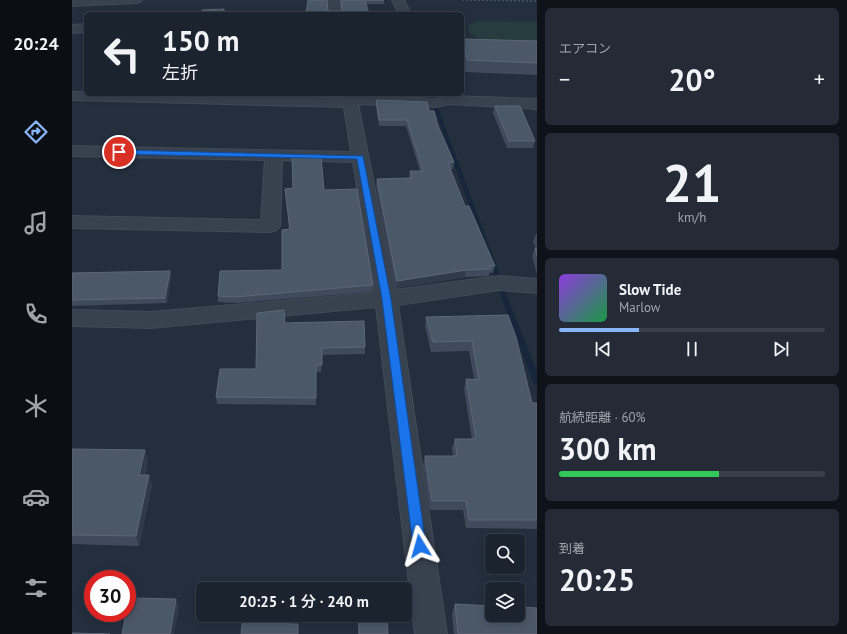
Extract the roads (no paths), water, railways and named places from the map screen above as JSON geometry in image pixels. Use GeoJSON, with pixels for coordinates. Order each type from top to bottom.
{"type":"FeatureCollection","features":[{"type":"Feature","properties":{"kind":"street"},"geometry":{"type":"LineString","coordinates":[[72,2],[136,0]]}},
{"type":"Feature","properties":{"kind":"street"},"geometry":{"type":"LineString","coordinates":[[333,0],[335,12]]}},
{"type":"Feature","properties":{"kind":"street"},"geometry":{"type":"LineString","coordinates":[[398,0],[404,12]]}},
{"type":"Feature","properties":{"kind":"street"},"geometry":{"type":"LineString","coordinates":[[117,12],[121,1]]}},
{"type":"Feature","properties":{"kind":"street"},"geometry":{"type":"LineString","coordinates":[[72,28],[84,28]]}},
{"type":"Feature","properties":{"kind":"street"},"geometry":{"type":"LineString","coordinates":[[136,96],[350,99],[436,103],[448,97],[537,104]]}},
{"type":"Feature","properties":{"kind":"street"},"geometry":{"type":"LineString","coordinates":[[350,99],[386,299],[431,634]]}},
{"type":"Feature","properties":{"kind":"street"},"geometry":{"type":"LineString","coordinates":[[72,151],[360,157]]}},
{"type":"Feature","properties":{"kind":"street"},"geometry":{"type":"LineString","coordinates":[[72,222],[270,226],[274,156]]}},
{"type":"Feature","properties":{"kind":"street"},"geometry":{"type":"LineString","coordinates":[[72,318],[151,320],[386,299],[499,283],[537,286]]}},
{"type":"Feature","properties":{"kind":"waterway"},"geometry":{"type":"LineString","coordinates":[[431,96],[433,101]]}},
{"type":"Feature","properties":{"kind":"waterway"},"geometry":{"type":"LineString","coordinates":[[435,105],[498,278]]}},
{"type":"Feature","properties":{"kind":"waterway"},"geometry":{"type":"LineString","coordinates":[[502,291],[537,382]]}}]}
